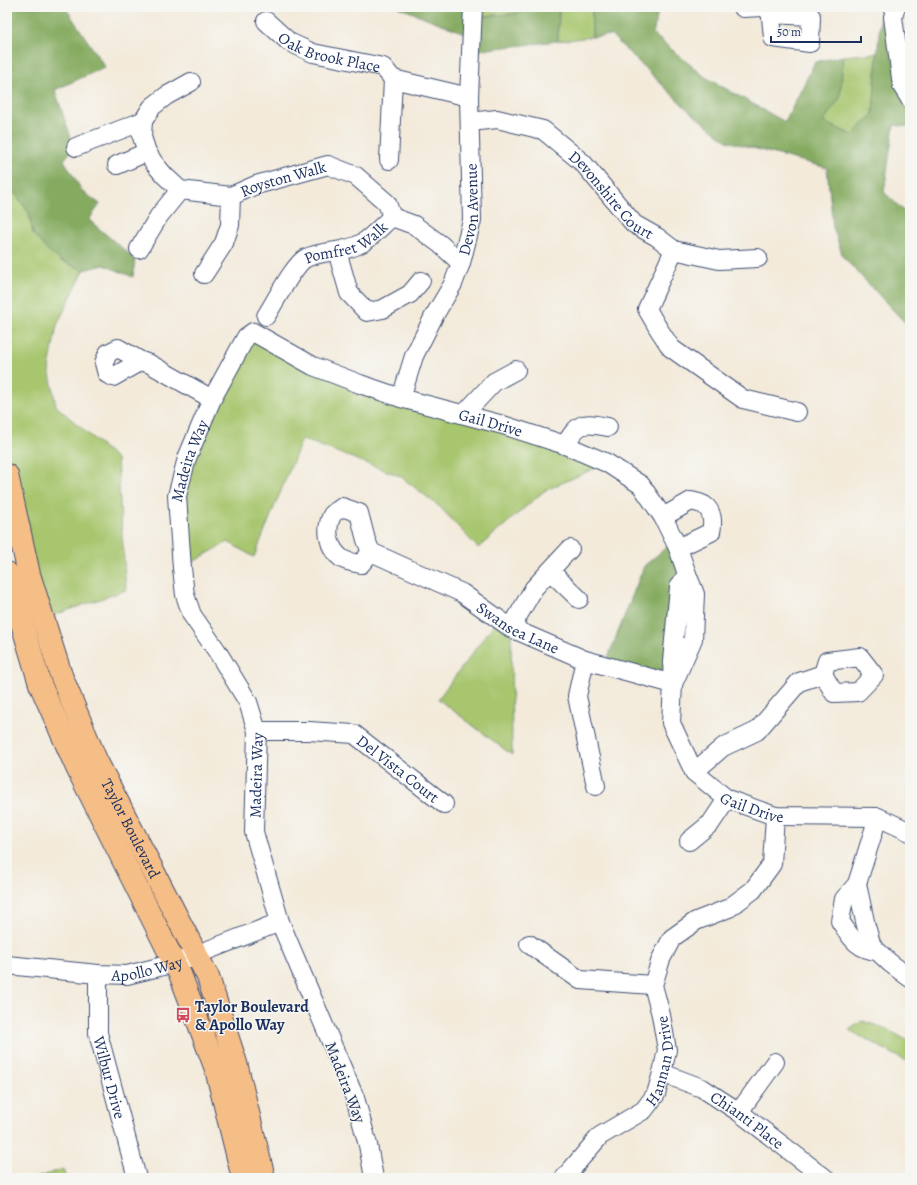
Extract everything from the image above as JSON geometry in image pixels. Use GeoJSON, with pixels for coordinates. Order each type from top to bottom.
{"type":"FeatureCollection","features":[{"type":"Feature","properties":{"kind":"main road","name":"Taylor Boulevard"},"geometry":{"type":"LineString","coordinates":[[7,475],[29,574],[61,676],[96,760],[208,977],[236,1063],[264,1178]]}},
{"type":"Feature","properties":{"kind":"main road","name":"Taylor Boulevard"},"geometry":{"type":"LineString","coordinates":[[7,573],[40,684],[77,768],[175,963],[216,1070],[243,1178]]}},
{"type":"Feature","properties":{"kind":"street","name":"Devon Avenue"},"geometry":{"type":"LineString","coordinates":[[401,398],[414,356],[434,316],[453,284],[461,263],[472,220],[469,97],[473,7]]}},
{"type":"Feature","properties":{"kind":"street"},"geometry":{"type":"LineString","coordinates":[[743,7],[768,9]]}},
{"type":"Feature","properties":{"kind":"street"},"geometry":{"type":"LineString","coordinates":[[896,7],[893,17],[902,86],[910,99]]}},
{"type":"Feature","properties":{"kind":"street","name":"Oak Brook Place"},"geometry":{"type":"LineString","coordinates":[[266,21],[289,42],[314,53],[383,67],[393,79],[469,97]]}},
{"type":"Feature","properties":{"kind":"street","name":"Oak Brook Place"},"geometry":{"type":"LineString","coordinates":[[389,160],[393,79]]}},
{"type":"Feature","properties":{"kind":"street"},"geometry":{"type":"LineString","coordinates":[[139,249],[159,216],[180,190],[154,163],[147,152],[142,137],[143,121],[152,107],[191,82]]}},
{"type":"Feature","properties":{"kind":"street","name":"Devonshire Court"},"geometry":{"type":"LineString","coordinates":[[470,122],[497,119],[543,130],[584,163],[634,224],[657,237],[674,250],[719,260],[758,258]]}},
{"type":"Feature","properties":{"kind":"street"},"geometry":{"type":"LineString","coordinates":[[76,147],[143,121]]}},
{"type":"Feature","properties":{"kind":"street"},"geometry":{"type":"LineString","coordinates":[[117,165],[147,152]]}},
{"type":"Feature","properties":{"kind":"street","name":"Royston Walk"},"geometry":{"type":"LineString","coordinates":[[180,190],[231,196],[256,185],[328,164],[356,176],[387,203],[392,217]]}},
{"type":"Feature","properties":{"kind":"street"},"geometry":{"type":"LineString","coordinates":[[204,274],[224,244],[230,225],[231,196]]}},
{"type":"Feature","properties":{"kind":"street","name":"Pomfret Walk"},"geometry":{"type":"LineString","coordinates":[[266,316],[292,275],[305,259],[362,244],[392,217],[414,225],[440,244],[461,263]]}},
{"type":"Feature","properties":{"kind":"street"},"geometry":{"type":"LineString","coordinates":[[674,250],[647,308],[671,348],[742,399],[798,412]]}},
{"type":"Feature","properties":{"kind":"street"},"geometry":{"type":"LineString","coordinates":[[337,251],[349,293],[367,312],[383,309],[410,294],[421,281]]}},
{"type":"Feature","properties":{"kind":"street","name":"Gail Drive"},"geometry":{"type":"LineString","coordinates":[[246,337],[253,332],[313,366],[401,398],[503,425],[565,445],[607,463],[641,485],[663,517],[678,548],[695,594],[693,639],[673,684],[671,723],[694,772],[727,799],[775,816],[878,817],[910,832]]}},
{"type":"Feature","properties":{"kind":"street","name":"Madeira Way"},"geometry":{"type":"LineString","coordinates":[[246,337],[212,398],[187,458],[177,496],[185,595],[192,615],[217,651],[248,702],[257,731],[254,832],[280,922],[355,1098],[368,1145],[374,1178]]}},
{"type":"Feature","properties":{"kind":"street"},"geometry":{"type":"LineString","coordinates":[[141,361],[150,364],[212,398]]}},
{"type":"Feature","properties":{"kind":"street"},"geometry":{"type":"LineString","coordinates":[[464,414],[494,382],[516,370]]}},
{"type":"Feature","properties":{"kind":"street"},"geometry":{"type":"LineString","coordinates":[[565,445],[575,430],[588,424],[608,427]]}},
{"type":"Feature","properties":{"kind":"street"},"geometry":{"type":"LineString","coordinates":[[663,517],[691,501],[704,505],[710,511],[713,524],[710,532],[678,548]]}},
{"type":"Feature","properties":{"kind":"street"},"geometry":{"type":"LineString","coordinates":[[511,628],[534,588],[570,549]]}},
{"type":"Feature","properties":{"kind":"street","name":"Swansea Lane"},"geometry":{"type":"LineString","coordinates":[[371,552],[462,593],[511,628],[585,660],[673,684]]}},
{"type":"Feature","properties":{"kind":"street"},"geometry":{"type":"LineString","coordinates":[[550,571],[579,599]]}},
{"type":"Feature","properties":{"kind":"street"},"geometry":{"type":"LineString","coordinates":[[585,660],[577,696],[596,786]]}},
{"type":"Feature","properties":{"kind":"street"},"geometry":{"type":"LineString","coordinates":[[694,772],[723,747],[757,732],[799,682],[823,674]]}},
{"type":"Feature","properties":{"kind":"street","name":"Del Vista Court"},"geometry":{"type":"LineString","coordinates":[[257,731],[309,730],[354,734],[444,804]]}},
{"type":"Feature","properties":{"kind":"street"},"geometry":{"type":"LineString","coordinates":[[690,841],[711,823],[727,799]]}},
{"type":"Feature","properties":{"kind":"street"},"geometry":{"type":"LineString","coordinates":[[529,944],[580,980],[653,985],[661,959],[672,938],[696,921],[729,908],[753,890],[772,864],[775,816]]}},
{"type":"Feature","properties":{"kind":"street"},"geometry":{"type":"LineString","coordinates":[[877,951],[870,950],[855,943],[840,921],[844,899],[857,884],[878,817]]}},
{"type":"Feature","properties":{"kind":"street"},"geometry":{"type":"LineString","coordinates":[[857,884],[872,946],[890,963],[910,978]]}},
{"type":"Feature","properties":{"kind":"street","name":"Apollo Way"},"geometry":{"type":"LineString","coordinates":[[7,965],[98,974],[127,975],[175,963],[280,922]]}},
{"type":"Feature","properties":{"kind":"street","name":"Wilbur Drive"},"geometry":{"type":"LineString","coordinates":[[98,974],[98,1034],[138,1178]]}},
{"type":"Feature","properties":{"kind":"street","name":"Hannan Drive"},"geometry":{"type":"LineString","coordinates":[[564,1178],[600,1136],[644,1110],[656,1094],[667,1050],[661,1014],[653,985]]}},
{"type":"Feature","properties":{"kind":"street"},"geometry":{"type":"LineString","coordinates":[[739,1112],[775,1062]]}},
{"type":"Feature","properties":{"kind":"street","name":"Chianti Place"},"geometry":{"type":"LineString","coordinates":[[662,1072],[702,1088],[739,1112],[825,1178]]}},
{"type":"Feature","properties":{"kind":"green space"},"geometry":{"type":"Polygon","coordinates":[[[7,7],[65,7],[105,67],[55,90],[74,147],[64,160],[82,191],[100,204],[89,220],[135,259],[133,277],[104,265],[84,270],[61,261],[44,247],[33,234],[29,213],[7,182],[7,7]]]}},
{"type":"Feature","properties":{"kind":"green space"},"geometry":{"type":"Polygon","coordinates":[[[398,7],[473,7],[473,17],[519,13],[521,7],[562,7],[559,9],[558,41],[471,51],[472,36],[398,7]]]}},
{"type":"Feature","properties":{"kind":"green space"},"geometry":{"type":"Polygon","coordinates":[[[473,7],[521,7],[519,13],[473,17],[473,7]]]}},
{"type":"Feature","properties":{"kind":"green space"},"geometry":{"type":"Polygon","coordinates":[[[562,7],[592,7],[592,37],[558,41],[559,9],[562,7]]]}},
{"type":"Feature","properties":{"kind":"green space"},"geometry":{"type":"Polygon","coordinates":[[[592,7],[659,7],[653,34],[705,77],[785,122],[815,62],[843,56],[840,98],[823,122],[853,135],[873,114],[881,7],[900,7],[895,39],[910,57],[910,127],[894,125],[884,192],[910,217],[910,328],[843,257],[833,227],[827,168],[727,141],[690,112],[611,35],[592,37],[592,7]]]}},
{"type":"Feature","properties":{"kind":"green space"},"geometry":{"type":"Polygon","coordinates":[[[877,53],[873,114],[853,135],[822,122],[840,98],[843,56],[877,53]]]}},
{"type":"Feature","properties":{"kind":"green space"},"geometry":{"type":"Polygon","coordinates":[[[7,182],[29,213],[33,234],[61,261],[84,270],[57,325],[49,368],[56,406],[117,459],[126,590],[43,619],[7,475],[7,182]]]}},
{"type":"Feature","properties":{"kind":"green space"},"geometry":{"type":"Polygon","coordinates":[[[246,337],[313,366],[607,463],[544,491],[478,548],[440,507],[400,476],[302,439],[254,557],[228,542],[182,568],[187,458],[246,337]]]}},
{"type":"Feature","properties":{"kind":"green space"},"geometry":{"type":"Polygon","coordinates":[[[675,540],[678,548],[673,684],[605,665],[644,566],[675,540]]]}},
{"type":"Feature","properties":{"kind":"green space"},"geometry":{"type":"Polygon","coordinates":[[[498,619],[511,628],[512,755],[438,699],[498,619]]]}},
{"type":"Feature","properties":{"kind":"green space"},"geometry":{"type":"Polygon","coordinates":[[[862,1021],[885,1028],[910,1042],[910,1063],[849,1030],[862,1021]]]}},
{"type":"Feature","properties":{"kind":"green space"},"geometry":{"type":"Polygon","coordinates":[[[63,1169],[66,1178],[36,1178],[63,1169]]]}},
{"type":"Feature","properties":{"kind":"place","name":"Taylor Boulevard & Apollo Way"},"geometry":{"type":"Point","coordinates":[183,1015]}}]}
